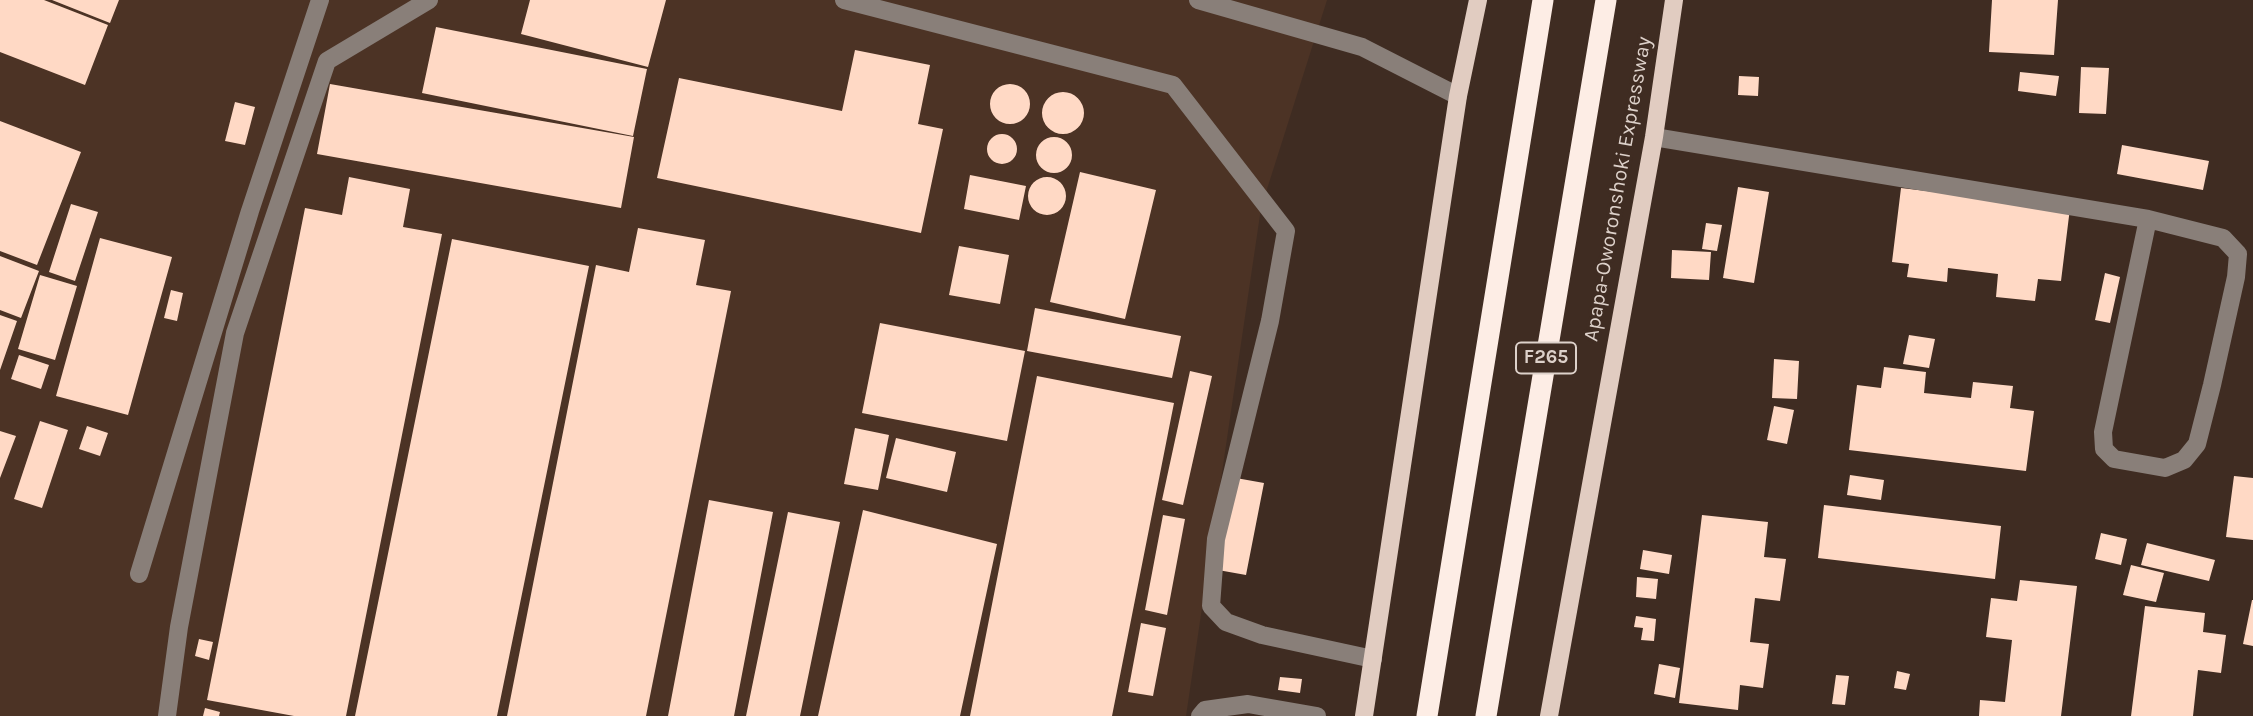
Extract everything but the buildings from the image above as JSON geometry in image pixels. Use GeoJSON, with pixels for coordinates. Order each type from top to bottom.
{"type":"FeatureCollection","features":[{"type":"Feature","properties":{"kind":"highway","name":"F265"},"geometry":{"type":"LineString","coordinates":[[1427,716],[1543,0]]}},
{"type":"Feature","properties":{"kind":"highway","name":"Apapa-Oworonshoki Expressway"},"geometry":{"type":"LineString","coordinates":[[1486,716],[1606,0]]}},
{"type":"Feature","properties":{"kind":"main road"},"geometry":{"type":"LineString","coordinates":[[1364,716],[1458,96],[1478,0]]}},
{"type":"Feature","properties":{"kind":"main road","name":"Apapa-Oworonshoki Expressway"},"geometry":{"type":"LineString","coordinates":[[1549,716],[1654,137],[1674,0]]}},
{"type":"Feature","properties":{"kind":"street"},"geometry":{"type":"LineString","coordinates":[[139,574],[250,211],[320,0]]}},
{"type":"Feature","properties":{"kind":"street"},"geometry":{"type":"LineString","coordinates":[[167,716],[178,627],[235,332],[327,61],[429,0]]}},
{"type":"Feature","properties":{"kind":"street"},"geometry":{"type":"LineString","coordinates":[[844,0],[1173,85],[1286,232],[1270,321],[1216,539],[1211,606],[1226,622],[1262,635],[1373,659]]}},
{"type":"Feature","properties":{"kind":"street"},"geometry":{"type":"LineString","coordinates":[[1198,0],[1362,47],[1458,96]]}},
{"type":"Feature","properties":{"kind":"street"},"geometry":{"type":"LineString","coordinates":[[1654,137],[2148,219],[2223,238],[2238,254],[2231,299],[2197,444],[2184,460],[2165,468],[2115,459],[2105,449],[2104,440],[2148,219]]}},
{"type":"Feature","properties":{"kind":"street"},"geometry":{"type":"LineString","coordinates":[[1200,716],[1205,710],[1248,704],[1317,716]]}},
{"type":"Feature","properties":{"kind":"shaded area"},"geometry":{"type":"Polygon","coordinates":[[[0,0],[1327,0],[1261,208],[1186,716],[0,716],[0,0]]]}}]}
